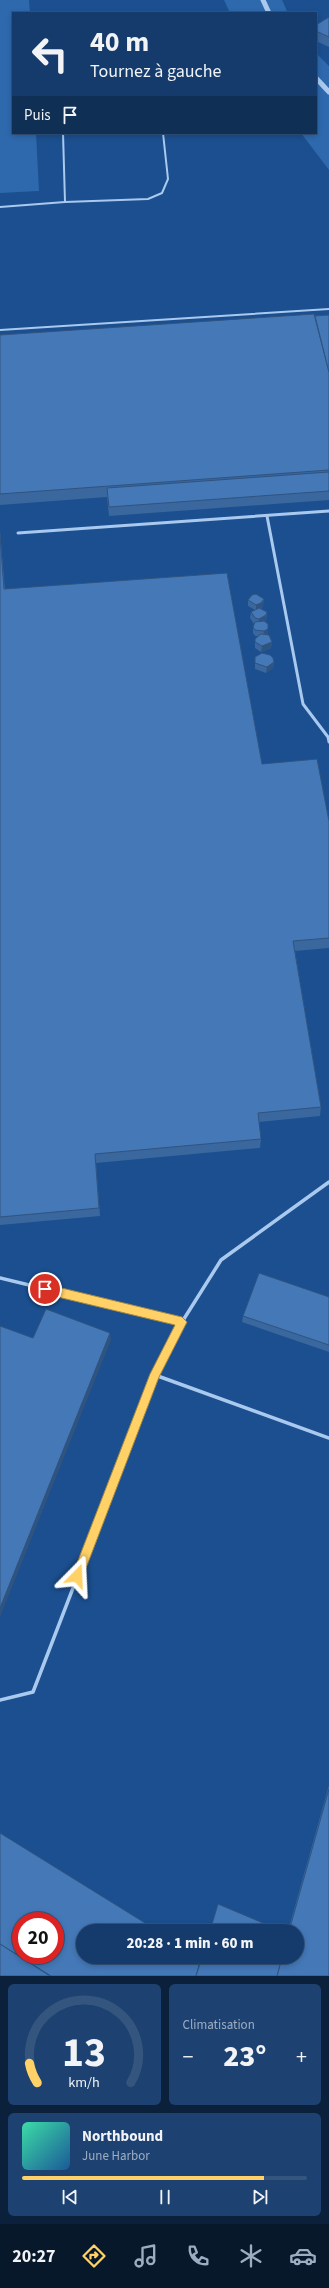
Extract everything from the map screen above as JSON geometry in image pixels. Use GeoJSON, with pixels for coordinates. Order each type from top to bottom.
{"type":"FeatureCollection","features":[{"type":"Feature","properties":{"kind":"street"},"geometry":{"type":"LineString","coordinates":[[262,0],[268,12]]}},
{"type":"Feature","properties":{"kind":"street"},"geometry":{"type":"LineString","coordinates":[[317,79],[329,92]]}},
{"type":"Feature","properties":{"kind":"lane"},"geometry":{"type":"LineString","coordinates":[[63,134],[65,202]]}},
{"type":"Feature","properties":{"kind":"lane"},"geometry":{"type":"LineString","coordinates":[[0,207],[65,202],[148,199],[162,192],[168,180],[162,134]]}},
{"type":"Feature","properties":{"kind":"lane"},"geometry":{"type":"LineString","coordinates":[[0,330],[329,309]]}},
{"type":"Feature","properties":{"kind":"lane"},"geometry":{"type":"LineString","coordinates":[[18,533],[329,511]]}},
{"type":"Feature","properties":{"kind":"lane"},"geometry":{"type":"LineString","coordinates":[[267,516],[303,704],[328,737],[329,742]]}},
{"type":"Feature","properties":{"kind":"lane"},"geometry":{"type":"LineString","coordinates":[[0,1700],[33,1692],[155,1374],[182,1322],[221,1260],[329,1182]]}},
{"type":"Feature","properties":{"kind":"lane"},"geometry":{"type":"LineString","coordinates":[[0,1278],[182,1322]]}},
{"type":"Feature","properties":{"kind":"lane"},"geometry":{"type":"LineString","coordinates":[[155,1374],[329,1438]]}},
{"type":"Feature","properties":{"kind":"shaded area"},"geometry":{"type":"Polygon","coordinates":[[[0,0],[29,0],[30,12],[12,12],[12,134],[36,134],[39,191],[0,193],[0,0]]]}},
{"type":"Feature","properties":{"kind":"shaded area"},"geometry":{"type":"Polygon","coordinates":[[[224,0],[282,0],[288,12],[230,12],[224,0]]]}},
{"type":"Feature","properties":{"kind":"shaded area"},"geometry":{"type":"Polygon","coordinates":[[[317,54],[329,66],[329,170],[302,134],[317,134],[317,54]]]}},
{"type":"Feature","properties":{"kind":"building"},"geometry":{"type":"Polygon","coordinates":[[[329,17],[329,37],[317,31],[317,24],[329,17]]]}},
{"type":"Feature","properties":{"kind":"building"},"geometry":{"type":"Polygon","coordinates":[[[314,314],[329,372],[329,470],[0,494],[0,335],[314,314]]]}},
{"type":"Feature","properties":{"kind":"building"},"geometry":{"type":"Polygon","coordinates":[[[329,315],[329,372],[315,316],[329,315]]]}},
{"type":"Feature","properties":{"kind":"building"},"geometry":{"type":"Polygon","coordinates":[[[329,472],[329,491],[109,507],[107,488],[329,472]]]}},
{"type":"Feature","properties":{"kind":"building"},"geometry":{"type":"Polygon","coordinates":[[[0,536],[4,589],[227,573],[262,764],[317,759],[329,821],[329,938],[293,941],[321,1107],[258,1113],[261,1139],[95,1154],[99,1208],[0,1217],[0,536]]]}},
{"type":"Feature","properties":{"kind":"building"},"geometry":{"type":"Polygon","coordinates":[[[256,594],[264,599],[261,603],[256,605],[248,600],[252,595],[256,594]]]}},
{"type":"Feature","properties":{"kind":"building"},"geometry":{"type":"Polygon","coordinates":[[[259,608],[267,612],[266,615],[259,619],[255,618],[251,612],[259,608]]]}},
{"type":"Feature","properties":{"kind":"building"},"geometry":{"type":"Polygon","coordinates":[[[264,621],[268,624],[268,629],[264,631],[255,630],[253,627],[255,622],[264,621]]]}},
{"type":"Feature","properties":{"kind":"building"},"geometry":{"type":"Polygon","coordinates":[[[261,634],[269,635],[272,642],[262,646],[255,642],[255,639],[261,634]]]}},
{"type":"Feature","properties":{"kind":"building"},"geometry":{"type":"Polygon","coordinates":[[[262,653],[270,655],[274,662],[267,667],[255,663],[255,657],[262,653]]]}},
{"type":"Feature","properties":{"kind":"building"},"geometry":{"type":"Polygon","coordinates":[[[259,1273],[329,1297],[329,1345],[243,1316],[259,1273]]]}},
{"type":"Feature","properties":{"kind":"building"},"geometry":{"type":"Polygon","coordinates":[[[46,1309],[110,1333],[0,1608],[0,1326],[33,1338],[46,1309]]]}},
{"type":"Feature","properties":{"kind":"building"},"geometry":{"type":"Polygon","coordinates":[[[329,1789],[329,1976],[277,1976],[280,1964],[304,1964],[304,1924],[291,1924],[329,1789]]]}},
{"type":"Feature","properties":{"kind":"building"},"geometry":{"type":"Polygon","coordinates":[[[0,1833],[147,1924],[76,1924],[76,1964],[199,1964],[196,1976],[51,1976],[32,1964],[64,1964],[64,1912],[12,1912],[12,1952],[0,1944],[0,1833]]]}},
{"type":"Feature","properties":{"kind":"building"},"geometry":{"type":"Polygon","coordinates":[[[218,1904],[265,1924],[212,1924],[218,1904]]]}},
{"type":"Feature","properties":{"kind":"building"},"geometry":{"type":"Polygon","coordinates":[[[0,1944],[12,1952],[12,1964],[31,1964],[50,1976],[0,1976],[0,1944]]]}},
{"type":"Feature","properties":{"kind":"building"},"geometry":{"type":"Polygon","coordinates":[[[200,1964],[280,1964],[277,1976],[196,1976],[200,1964]]]}},
{"type":"Feature","properties":{"kind":"route"},"geometry":{"type":"LineString","coordinates":[[45,1289],[182,1322],[155,1374],[77,1576]]}}]}
